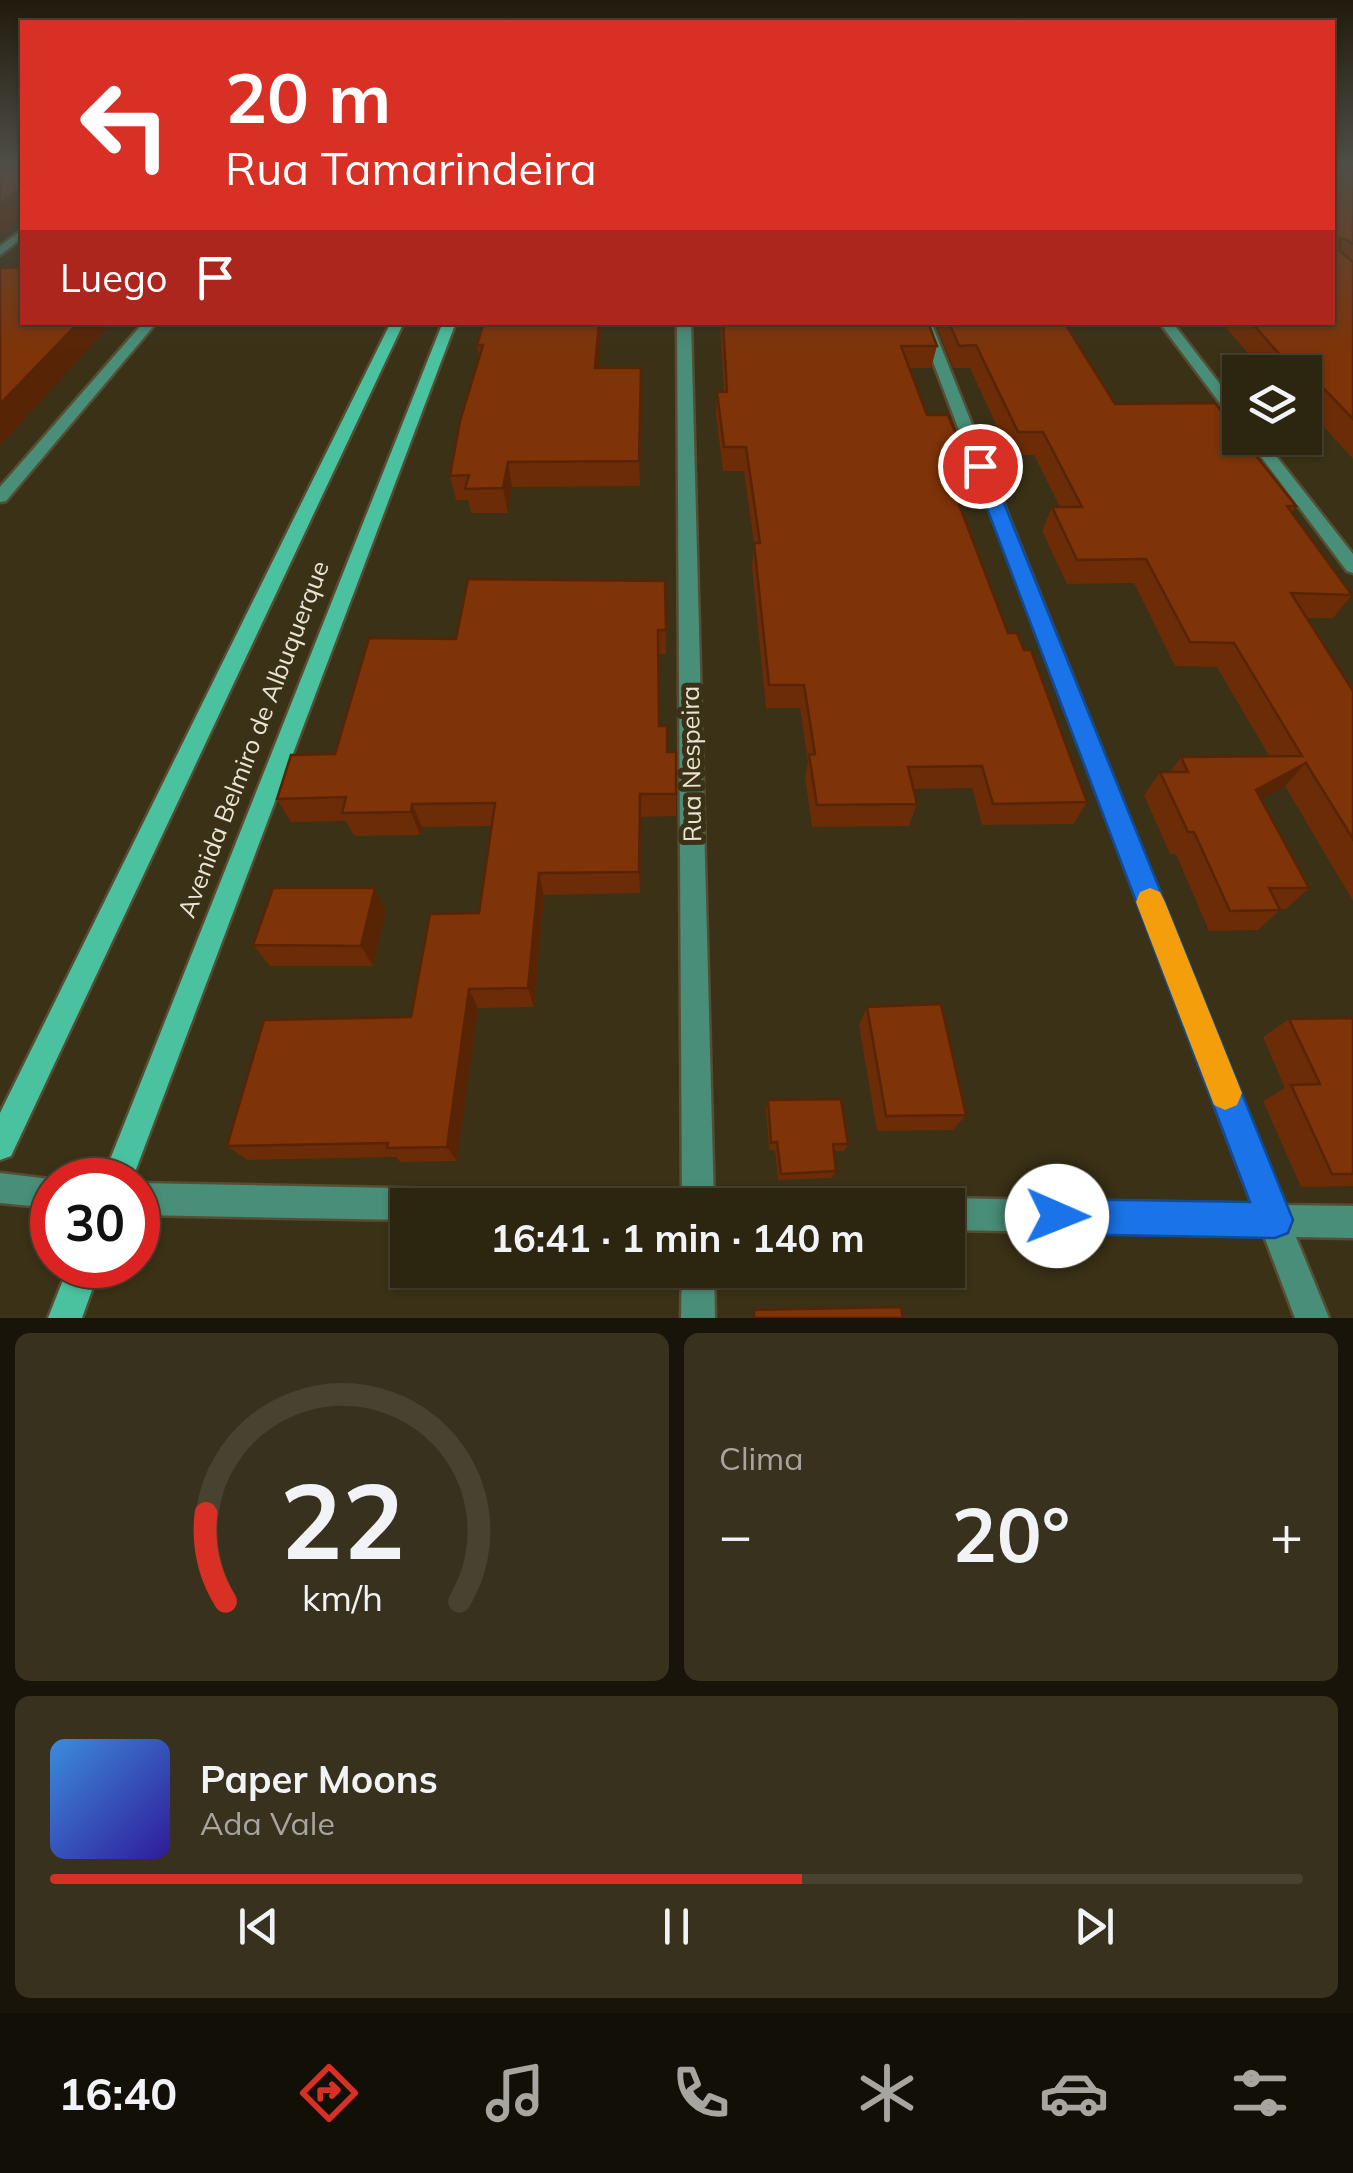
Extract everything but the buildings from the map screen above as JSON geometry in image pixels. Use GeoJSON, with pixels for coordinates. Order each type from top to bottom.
{"type":"FeatureCollection","features":[{"type":"Feature","properties":{"kind":"main road","name":"Avenida Belmiro de Albuquerque"},"geometry":{"type":"LineString","coordinates":[[0,1145],[397,325]]}},
{"type":"Feature","properties":{"kind":"main road","name":"Avenida Belmiro de Albuquerque"},"geometry":{"type":"LineString","coordinates":[[127,1158],[449,325]]}},
{"type":"Feature","properties":{"kind":"main road"},"geometry":{"type":"LineString","coordinates":[[65,1318],[76,1288]]}},
{"type":"Feature","properties":{"kind":"street"},"geometry":{"type":"LineString","coordinates":[[0,252],[20,235]]}},
{"type":"Feature","properties":{"kind":"street"},"geometry":{"type":"LineString","coordinates":[[0,497],[147,325]]}},
{"type":"Feature","properties":{"kind":"street","name":"Rua Nespeira"},"geometry":{"type":"LineString","coordinates":[[684,325],[698,1188]]}},
{"type":"Feature","properties":{"kind":"street"},"geometry":{"type":"LineString","coordinates":[[925,325],[1312,1318]]}},
{"type":"Feature","properties":{"kind":"street"},"geometry":{"type":"LineString","coordinates":[[1167,325],[1222,396]]}},
{"type":"Feature","properties":{"kind":"street"},"geometry":{"type":"LineString","coordinates":[[1267,455],[1353,566]]}},
{"type":"Feature","properties":{"kind":"street"},"geometry":{"type":"LineString","coordinates":[[0,1188],[30,1191]]}},
{"type":"Feature","properties":{"kind":"street"},"geometry":{"type":"LineString","coordinates":[[160,1199],[390,1204]]}},
{"type":"Feature","properties":{"kind":"street"},"geometry":{"type":"LineString","coordinates":[[965,1214],[1353,1222]]}},
{"type":"Feature","properties":{"kind":"street"},"geometry":{"type":"LineString","coordinates":[[698,1288],[698,1318]]}},
{"type":"Feature","properties":{"kind":"slow traffic"},"geometry":{"type":"LineString","coordinates":[[1150,902],[1225,1093]]}},
{"type":"Feature","properties":{"kind":"route"},"geometry":{"type":"LineString","coordinates":[[980,466],[1275,1220],[1057,1216]]}}]}
